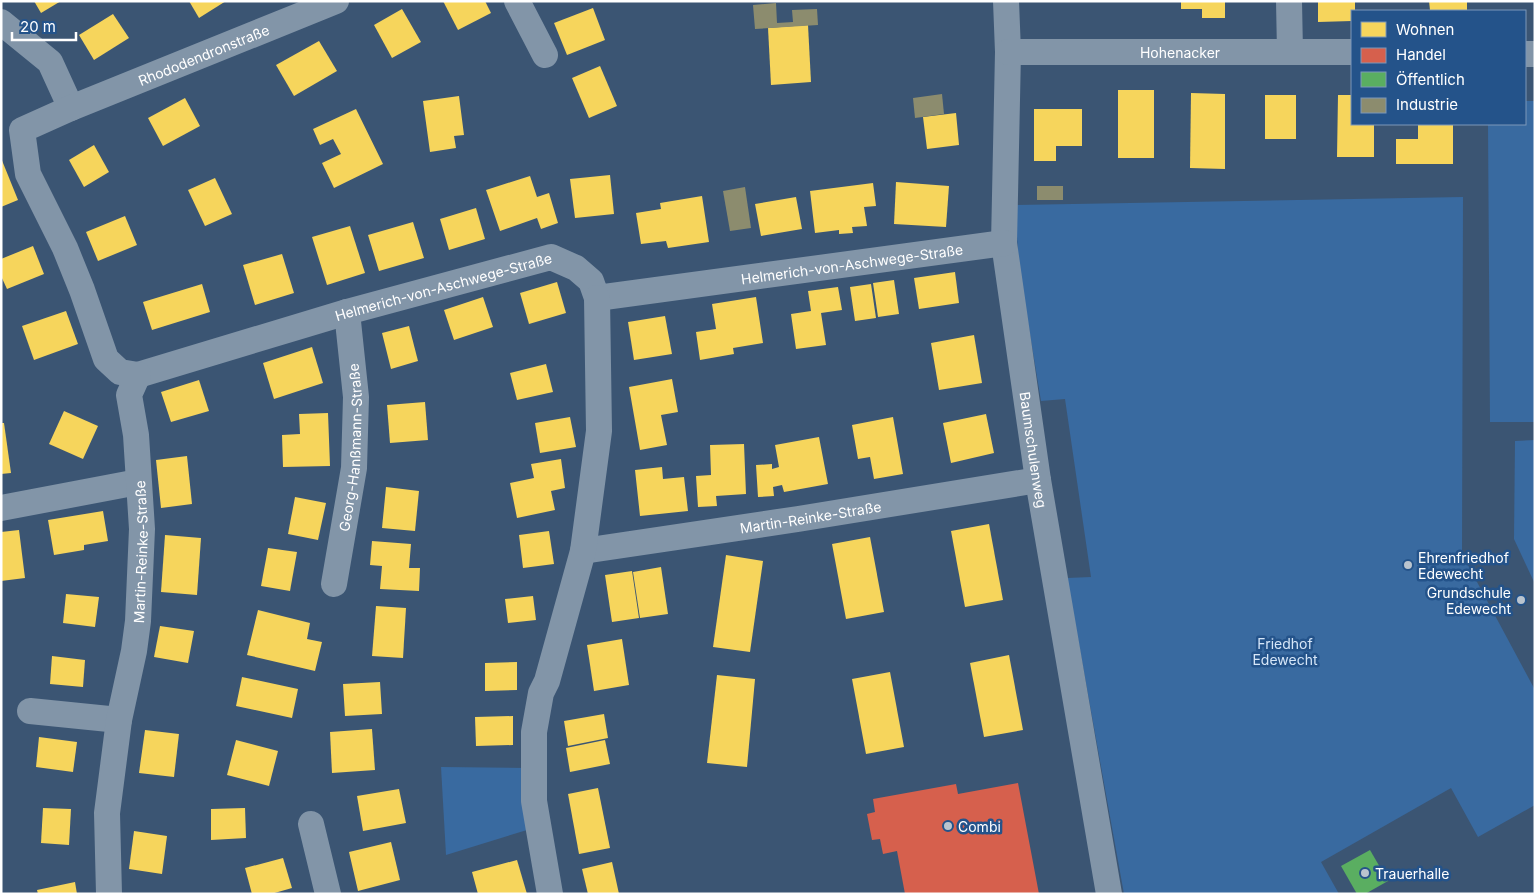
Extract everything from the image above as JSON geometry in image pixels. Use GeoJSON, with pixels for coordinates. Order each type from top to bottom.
{"type":"FeatureCollection","features":[{"type":"Feature","properties":{"kind":"street","name":"Rhododendronstraße"},"geometry":{"type":"LineString","coordinates":[[138,374],[120,372],[106,359],[65,248],[28,174],[22,130],[71,108],[336,1]]}},
{"type":"Feature","properties":{"kind":"street"},"geometry":{"type":"LineString","coordinates":[[517,1],[545,55]]}},
{"type":"Feature","properties":{"kind":"street","name":"Baumschulenweg"},"geometry":{"type":"LineString","coordinates":[[1006,1],[1008,52],[1004,243],[1038,480],[1109,894]]}},
{"type":"Feature","properties":{"kind":"street"},"geometry":{"type":"LineString","coordinates":[[1289,1],[1290,52]]}},
{"type":"Feature","properties":{"kind":"street"},"geometry":{"type":"LineString","coordinates":[[1,22],[50,62],[71,108]]}},
{"type":"Feature","properties":{"kind":"street","name":"Hohenacker"},"geometry":{"type":"LineString","coordinates":[[1008,52],[1351,52]]}},
{"type":"Feature","properties":{"kind":"street","name":"Helmerich-von-Aschwege-Straße"},"geometry":{"type":"LineString","coordinates":[[138,374],[347,312],[551,257],[576,268],[591,281],[597,298],[1004,243]]}},
{"type":"Feature","properties":{"kind":"street"},"geometry":{"type":"LineString","coordinates":[[550,894],[534,801],[534,732],[541,693],[547,681],[583,551],[599,431],[597,298]]}},
{"type":"Feature","properties":{"kind":"street","name":"Georg-Hanßmann-Straße"},"geometry":{"type":"LineString","coordinates":[[334,584],[354,468],[356,397],[347,312]]}},
{"type":"Feature","properties":{"kind":"street","name":"Martin-Reinke-Straße"},"geometry":{"type":"LineString","coordinates":[[109,894],[107,813],[119,720],[134,651],[138,621],[142,529],[136,435],[129,395],[138,374]]}},
{"type":"Feature","properties":{"kind":"street","name":"Martin-Reinke-Straße"},"geometry":{"type":"LineString","coordinates":[[583,551],[798,519],[1038,480]]}},
{"type":"Feature","properties":{"kind":"street"},"geometry":{"type":"LineString","coordinates":[[1,508],[138,482]]}},
{"type":"Feature","properties":{"kind":"street"},"geometry":{"type":"LineString","coordinates":[[30,711],[119,720]]}},
{"type":"Feature","properties":{"kind":"street"},"geometry":{"type":"LineString","coordinates":[[311,824],[328,894]]}},
{"type":"Feature","properties":{"kind":"green space"},"geometry":{"type":"Polygon","coordinates":[[[1526,101],[1535,101],[1535,422],[1490,422],[1488,125],[1526,125],[1526,101]]]}},
{"type":"Feature","properties":{"kind":"green space","name":"Friedhof Edewecht"},"geometry":{"type":"Polygon","coordinates":[[[1463,197],[1462,554],[1535,690],[1535,805],[1478,837],[1451,788],[1321,862],[1339,894],[1124,894],[1067,578],[1091,577],[1065,399],[1041,401],[1019,268],[1015,205],[1463,197]]]}},
{"type":"Feature","properties":{"kind":"green space"},"geometry":{"type":"Polygon","coordinates":[[[1535,440],[1535,584],[1514,539],[1515,441],[1535,440]]]}},
{"type":"Feature","properties":{"kind":"green space"},"geometry":{"type":"Polygon","coordinates":[[[441,767],[526,768],[527,830],[446,855],[441,767]]]}},
{"type":"Feature","properties":{"kind":"building: Wohnen"},"geometry":{"type":"Polygon","coordinates":[[[34,1],[61,1],[41,13],[34,1]]]}},
{"type":"Feature","properties":{"kind":"building: Wohnen"},"geometry":{"type":"Polygon","coordinates":[[[189,1],[226,1],[199,18],[189,1]]]}},
{"type":"Feature","properties":{"kind":"building: Wohnen"},"geometry":{"type":"Polygon","coordinates":[[[443,1],[485,1],[491,13],[458,30],[443,1]]]}},
{"type":"Feature","properties":{"kind":"building: Wohnen"},"geometry":{"type":"Polygon","coordinates":[[[1181,1],[1225,1],[1225,18],[1202,18],[1202,9],[1181,9],[1181,1]]]}},
{"type":"Feature","properties":{"kind":"building: Wohnen"},"geometry":{"type":"Polygon","coordinates":[[[1318,1],[1355,1],[1355,10],[1351,10],[1351,21],[1318,22],[1318,1]]]}},
{"type":"Feature","properties":{"kind":"building: Wohnen"},"geometry":{"type":"Polygon","coordinates":[[[1429,1],[1467,1],[1467,10],[1430,10],[1429,1]]]}},
{"type":"Feature","properties":{"kind":"building: Wohnen"},"geometry":{"type":"Polygon","coordinates":[[[593,8],[605,40],[567,55],[554,23],[593,8]]]}},
{"type":"Feature","properties":{"kind":"building: Wohnen"},"geometry":{"type":"Polygon","coordinates":[[[402,9],[421,42],[392,58],[374,25],[402,9]]]}},
{"type":"Feature","properties":{"kind":"building: Wohnen"},"geometry":{"type":"Polygon","coordinates":[[[113,14],[129,38],[94,60],[79,35],[113,14]]]}},
{"type":"Feature","properties":{"kind":"building: Wohnen"},"geometry":{"type":"Polygon","coordinates":[[[808,25],[811,82],[771,85],[768,28],[808,25]]]}},
{"type":"Feature","properties":{"kind":"building: Wohnen"},"geometry":{"type":"Polygon","coordinates":[[[319,41],[337,71],[294,96],[276,65],[319,41]]]}},
{"type":"Feature","properties":{"kind":"building: Wohnen"},"geometry":{"type":"Polygon","coordinates":[[[600,66],[617,106],[589,118],[572,78],[600,66]]]}},
{"type":"Feature","properties":{"kind":"building: Wohnen"},"geometry":{"type":"Polygon","coordinates":[[[1118,90],[1154,90],[1154,158],[1118,158],[1118,90]]]}},
{"type":"Feature","properties":{"kind":"building: Wohnen"},"geometry":{"type":"Polygon","coordinates":[[[1191,93],[1225,94],[1225,169],[1190,168],[1191,93]]]}},
{"type":"Feature","properties":{"kind":"building: Wohnen"},"geometry":{"type":"Polygon","coordinates":[[[1265,95],[1296,95],[1296,139],[1265,139],[1265,95]]]}},
{"type":"Feature","properties":{"kind":"building: Wohnen"},"geometry":{"type":"Polygon","coordinates":[[[1338,95],[1351,95],[1351,125],[1374,125],[1374,157],[1337,157],[1338,95]]]}},
{"type":"Feature","properties":{"kind":"building: Wohnen"},"geometry":{"type":"Polygon","coordinates":[[[459,96],[464,135],[454,136],[456,148],[430,152],[423,101],[459,96]]]}},
{"type":"Feature","properties":{"kind":"building: Wohnen"},"geometry":{"type":"Polygon","coordinates":[[[185,98],[200,126],[163,146],[148,118],[185,98]]]}},
{"type":"Feature","properties":{"kind":"building: Wohnen"},"geometry":{"type":"Polygon","coordinates":[[[356,109],[383,164],[334,188],[322,163],[341,154],[333,139],[320,145],[313,129],[356,109]]]}},
{"type":"Feature","properties":{"kind":"building: Wohnen"},"geometry":{"type":"Polygon","coordinates":[[[1034,109],[1082,109],[1082,146],[1056,146],[1056,161],[1034,161],[1034,109]]]}},
{"type":"Feature","properties":{"kind":"building: Wohnen"},"geometry":{"type":"Polygon","coordinates":[[[956,113],[959,145],[927,149],[923,117],[956,113]]]}},
{"type":"Feature","properties":{"kind":"building: Wohnen"},"geometry":{"type":"Polygon","coordinates":[[[1418,125],[1453,125],[1453,164],[1396,164],[1396,139],[1418,139],[1418,125]]]}},
{"type":"Feature","properties":{"kind":"building: Wohnen"},"geometry":{"type":"Polygon","coordinates":[[[94,145],[109,172],[84,187],[69,160],[94,145]]]}},
{"type":"Feature","properties":{"kind":"building: Wohnen"},"geometry":{"type":"Polygon","coordinates":[[[1,158],[18,200],[1,207],[1,158]]]}},
{"type":"Feature","properties":{"kind":"building: Wohnen"},"geometry":{"type":"Polygon","coordinates":[[[610,175],[614,214],[575,218],[570,179],[610,175]]]}},
{"type":"Feature","properties":{"kind":"building: Wohnen"},"geometry":{"type":"Polygon","coordinates":[[[530,176],[537,197],[549,193],[558,223],[541,229],[537,218],[500,231],[486,190],[530,176]]]}},
{"type":"Feature","properties":{"kind":"building: Wohnen"},"geometry":{"type":"Polygon","coordinates":[[[215,178],[232,214],[205,226],[188,190],[215,178]]]}},
{"type":"Feature","properties":{"kind":"building: Wohnen"},"geometry":{"type":"Polygon","coordinates":[[[896,182],[949,186],[946,227],[894,224],[896,182]]]}},
{"type":"Feature","properties":{"kind":"building: Wohnen"},"geometry":{"type":"Polygon","coordinates":[[[873,183],[876,206],[864,207],[867,226],[852,227],[853,233],[839,234],[839,230],[815,233],[810,191],[873,183]]]}},
{"type":"Feature","properties":{"kind":"building: Wohnen"},"geometry":{"type":"Polygon","coordinates":[[[702,196],[709,242],[668,248],[666,241],[641,244],[636,213],[661,209],[660,203],[702,196]]]}},
{"type":"Feature","properties":{"kind":"building: Wohnen"},"geometry":{"type":"Polygon","coordinates":[[[796,197],[802,229],[761,236],[755,204],[796,197]]]}},
{"type":"Feature","properties":{"kind":"building: Wohnen"},"geometry":{"type":"Polygon","coordinates":[[[476,208],[485,239],[449,250],[440,219],[476,208]]]}},
{"type":"Feature","properties":{"kind":"building: Wohnen"},"geometry":{"type":"Polygon","coordinates":[[[125,216],[137,245],[98,261],[86,232],[125,216]]]}},
{"type":"Feature","properties":{"kind":"building: Wohnen"},"geometry":{"type":"Polygon","coordinates":[[[413,222],[424,258],[379,271],[368,235],[413,222]]]}},
{"type":"Feature","properties":{"kind":"building: Wohnen"},"geometry":{"type":"Polygon","coordinates":[[[350,226],[365,273],[327,285],[312,237],[350,226]]]}},
{"type":"Feature","properties":{"kind":"building: Wohnen"},"geometry":{"type":"Polygon","coordinates":[[[33,246],[44,274],[7,289],[1,276],[1,259],[33,246]]]}},
{"type":"Feature","properties":{"kind":"building: Wohnen"},"geometry":{"type":"Polygon","coordinates":[[[282,254],[294,293],[255,305],[243,265],[282,254]]]}},
{"type":"Feature","properties":{"kind":"building: Wohnen"},"geometry":{"type":"Polygon","coordinates":[[[955,272],[959,303],[919,309],[914,278],[955,272]]]}},
{"type":"Feature","properties":{"kind":"building: Wohnen"},"geometry":{"type":"Polygon","coordinates":[[[894,280],[899,314],[878,317],[873,283],[894,280]]]}},
{"type":"Feature","properties":{"kind":"building: Wohnen"},"geometry":{"type":"Polygon","coordinates":[[[557,282],[566,313],[529,324],[520,293],[557,282]]]}},
{"type":"Feature","properties":{"kind":"building: Wohnen"},"geometry":{"type":"Polygon","coordinates":[[[202,284],[210,312],[152,330],[143,302],[202,284]]]}},
{"type":"Feature","properties":{"kind":"building: Wohnen"},"geometry":{"type":"Polygon","coordinates":[[[871,284],[876,318],[855,321],[850,287],[871,284]]]}},
{"type":"Feature","properties":{"kind":"building: Wohnen"},"geometry":{"type":"Polygon","coordinates":[[[838,287],[842,310],[821,313],[826,345],[796,349],[791,314],[811,311],[808,291],[838,287]]]}},
{"type":"Feature","properties":{"kind":"building: Wohnen"},"geometry":{"type":"Polygon","coordinates":[[[483,297],[493,327],[454,340],[444,310],[483,297]]]}},
{"type":"Feature","properties":{"kind":"building: Wohnen"},"geometry":{"type":"Polygon","coordinates":[[[756,297],[763,343],[733,348],[734,354],[700,360],[696,332],[716,329],[712,304],[756,297]]]}},
{"type":"Feature","properties":{"kind":"building: Wohnen"},"geometry":{"type":"Polygon","coordinates":[[[66,311],[78,344],[34,360],[22,326],[66,311]]]}},
{"type":"Feature","properties":{"kind":"building: Wohnen"},"geometry":{"type":"Polygon","coordinates":[[[665,316],[672,354],[634,360],[628,322],[665,316]]]}},
{"type":"Feature","properties":{"kind":"building: Wohnen"},"geometry":{"type":"Polygon","coordinates":[[[409,326],[418,361],[391,369],[382,333],[409,326]]]}},
{"type":"Feature","properties":{"kind":"building: Wohnen"},"geometry":{"type":"Polygon","coordinates":[[[974,335],[982,383],[939,390],[931,343],[974,335]]]}},
{"type":"Feature","properties":{"kind":"building: Wohnen"},"geometry":{"type":"Polygon","coordinates":[[[312,347],[323,383],[274,399],[263,363],[312,347]]]}},
{"type":"Feature","properties":{"kind":"building: Wohnen"},"geometry":{"type":"Polygon","coordinates":[[[546,364],[553,392],[517,400],[510,373],[546,364]]]}},
{"type":"Feature","properties":{"kind":"building: Wohnen"},"geometry":{"type":"Polygon","coordinates":[[[672,379],[678,412],[661,415],[667,445],[640,450],[629,387],[672,379]]]}},
{"type":"Feature","properties":{"kind":"building: Wohnen"},"geometry":{"type":"Polygon","coordinates":[[[199,380],[209,411],[171,422],[161,392],[199,380]]]}},
{"type":"Feature","properties":{"kind":"building: Wohnen"},"geometry":{"type":"Polygon","coordinates":[[[425,402],[428,440],[390,443],[387,405],[425,402]]]}},
{"type":"Feature","properties":{"kind":"building: Wohnen"},"geometry":{"type":"Polygon","coordinates":[[[64,411],[98,426],[83,459],[49,444],[64,411]]]}},
{"type":"Feature","properties":{"kind":"building: Wohnen"},"geometry":{"type":"Polygon","coordinates":[[[328,413],[330,466],[283,467],[282,435],[300,434],[299,414],[328,413]]]}},
{"type":"Feature","properties":{"kind":"building: Wohnen"},"geometry":{"type":"Polygon","coordinates":[[[986,414],[994,453],[951,463],[943,423],[986,414]]]}},
{"type":"Feature","properties":{"kind":"building: Wohnen"},"geometry":{"type":"Polygon","coordinates":[[[570,417],[576,447],[540,453],[535,423],[570,417]]]}},
{"type":"Feature","properties":{"kind":"building: Wohnen"},"geometry":{"type":"Polygon","coordinates":[[[893,417],[903,474],[874,479],[870,457],[858,459],[852,425],[893,417]]]}},
{"type":"Feature","properties":{"kind":"building: Wohnen"},"geometry":{"type":"Polygon","coordinates":[[[1,423],[4,423],[11,473],[1,474],[1,423]]]}},
{"type":"Feature","properties":{"kind":"building: Wohnen"},"geometry":{"type":"Polygon","coordinates":[[[819,437],[828,484],[784,492],[782,485],[773,487],[774,496],[758,497],[756,465],[772,464],[772,469],[779,467],[775,445],[819,437]]]}},
{"type":"Feature","properties":{"kind":"building: Wohnen"},"geometry":{"type":"Polygon","coordinates":[[[744,444],[746,494],[716,496],[717,506],[698,507],[696,476],[711,475],[710,445],[744,444]]]}},
{"type":"Feature","properties":{"kind":"building: Wohnen"},"geometry":{"type":"Polygon","coordinates":[[[187,456],[192,504],[161,508],[156,460],[187,456]]]}},
{"type":"Feature","properties":{"kind":"building: Wohnen"},"geometry":{"type":"Polygon","coordinates":[[[561,459],[565,488],[551,491],[555,510],[517,518],[510,483],[534,478],[531,464],[561,459]]]}},
{"type":"Feature","properties":{"kind":"building: Wohnen"},"geometry":{"type":"Polygon","coordinates":[[[662,467],[663,479],[684,477],[688,511],[640,516],[635,470],[662,467]]]}},
{"type":"Feature","properties":{"kind":"building: Wohnen"},"geometry":{"type":"Polygon","coordinates":[[[386,487],[419,491],[415,531],[382,528],[386,487]]]}},
{"type":"Feature","properties":{"kind":"building: Wohnen"},"geometry":{"type":"Polygon","coordinates":[[[295,497],[326,503],[318,540],[288,534],[295,497]]]}},
{"type":"Feature","properties":{"kind":"building: Wohnen"},"geometry":{"type":"Polygon","coordinates":[[[103,511],[108,541],[84,545],[84,550],[54,555],[48,520],[103,511]]]}},
{"type":"Feature","properties":{"kind":"building: Wohnen"},"geometry":{"type":"Polygon","coordinates":[[[989,524],[1003,600],[965,607],[951,531],[989,524]]]}},
{"type":"Feature","properties":{"kind":"building: Wohnen"},"geometry":{"type":"Polygon","coordinates":[[[19,530],[25,578],[1,581],[1,532],[19,530]]]}},
{"type":"Feature","properties":{"kind":"building: Wohnen"},"geometry":{"type":"Polygon","coordinates":[[[549,531],[554,564],[523,568],[519,535],[549,531]]]}},
{"type":"Feature","properties":{"kind":"building: Wohnen"},"geometry":{"type":"Polygon","coordinates":[[[165,535],[201,538],[197,595],[161,592],[165,535]]]}},
{"type":"Feature","properties":{"kind":"building: Wohnen"},"geometry":{"type":"Polygon","coordinates":[[[870,537],[884,612],[846,619],[832,544],[870,537]]]}},
{"type":"Feature","properties":{"kind":"building: Wohnen"},"geometry":{"type":"Polygon","coordinates":[[[372,541],[411,544],[409,568],[420,568],[419,591],[380,589],[382,566],[370,565],[372,541]]]}},
{"type":"Feature","properties":{"kind":"building: Wohnen"},"geometry":{"type":"Polygon","coordinates":[[[268,548],[297,552],[290,591],[261,586],[268,548]]]}},
{"type":"Feature","properties":{"kind":"building: Wohnen"},"geometry":{"type":"Polygon","coordinates":[[[726,555],[763,561],[750,652],[713,647],[726,555]]]}},
{"type":"Feature","properties":{"kind":"building: Wohnen"},"geometry":{"type":"Polygon","coordinates":[[[661,567],[668,614],[640,618],[633,572],[661,567]]]}},
{"type":"Feature","properties":{"kind":"building: Wohnen"},"geometry":{"type":"Polygon","coordinates":[[[632,571],[639,618],[612,622],[605,575],[632,571]]]}},
{"type":"Feature","properties":{"kind":"building: Wohnen"},"geometry":{"type":"Polygon","coordinates":[[[66,594],[99,597],[95,627],[63,623],[66,594]]]}},
{"type":"Feature","properties":{"kind":"building: Wohnen"},"geometry":{"type":"Polygon","coordinates":[[[533,596],[536,620],[508,623],[505,599],[533,596]]]}},
{"type":"Feature","properties":{"kind":"building: Wohnen"},"geometry":{"type":"Polygon","coordinates":[[[376,606],[406,608],[403,658],[372,656],[376,606]]]}},
{"type":"Feature","properties":{"kind":"building: Wohnen"},"geometry":{"type":"Polygon","coordinates":[[[258,610],[310,623],[307,639],[322,642],[315,671],[247,655],[258,610]]]}},
{"type":"Feature","properties":{"kind":"building: Wohnen"},"geometry":{"type":"Polygon","coordinates":[[[160,626],[194,631],[188,663],[154,657],[160,626]]]}},
{"type":"Feature","properties":{"kind":"building: Wohnen"},"geometry":{"type":"Polygon","coordinates":[[[622,639],[629,685],[594,691],[587,645],[622,639]]]}},
{"type":"Feature","properties":{"kind":"building: Wohnen"},"geometry":{"type":"Polygon","coordinates":[[[1009,655],[1023,730],[984,737],[970,663],[1009,655]]]}},
{"type":"Feature","properties":{"kind":"building: Wohnen"},"geometry":{"type":"Polygon","coordinates":[[[52,656],[85,660],[83,687],[50,684],[52,656]]]}},
{"type":"Feature","properties":{"kind":"building: Wohnen"},"geometry":{"type":"Polygon","coordinates":[[[517,662],[517,690],[485,691],[485,663],[517,662]]]}},
{"type":"Feature","properties":{"kind":"building: Wohnen"},"geometry":{"type":"Polygon","coordinates":[[[890,672],[904,747],[866,754],[852,679],[890,672]]]}},
{"type":"Feature","properties":{"kind":"building: Wohnen"},"geometry":{"type":"Polygon","coordinates":[[[717,675],[755,679],[747,767],[707,763],[717,675]]]}},
{"type":"Feature","properties":{"kind":"building: Wohnen"},"geometry":{"type":"Polygon","coordinates":[[[242,677],[298,689],[292,718],[236,706],[242,677]]]}},
{"type":"Feature","properties":{"kind":"building: Wohnen"},"geometry":{"type":"Polygon","coordinates":[[[380,682],[382,714],[345,716],[343,684],[380,682]]]}},
{"type":"Feature","properties":{"kind":"building: Wohnen"},"geometry":{"type":"Polygon","coordinates":[[[604,714],[608,738],[568,746],[564,721],[604,714]]]}},
{"type":"Feature","properties":{"kind":"building: Wohnen"},"geometry":{"type":"Polygon","coordinates":[[[513,716],[513,745],[476,746],[475,717],[513,716]]]}},
{"type":"Feature","properties":{"kind":"building: Wohnen"},"geometry":{"type":"Polygon","coordinates":[[[372,729],[375,770],[332,773],[330,732],[372,729]]]}},
{"type":"Feature","properties":{"kind":"building: Wohnen"},"geometry":{"type":"Polygon","coordinates":[[[145,730],[179,734],[174,777],[139,773],[145,730]]]}},
{"type":"Feature","properties":{"kind":"building: Wohnen"},"geometry":{"type":"Polygon","coordinates":[[[39,737],[77,742],[73,772],[36,767],[39,737]]]}},
{"type":"Feature","properties":{"kind":"building: Wohnen"},"geometry":{"type":"Polygon","coordinates":[[[236,740],[278,751],[269,786],[227,775],[236,740]]]}},
{"type":"Feature","properties":{"kind":"building: Wohnen"},"geometry":{"type":"Polygon","coordinates":[[[605,740],[610,764],[570,772],[566,748],[605,740]]]}},
{"type":"Feature","properties":{"kind":"building: Wohnen"},"geometry":{"type":"Polygon","coordinates":[[[598,788],[610,848],[579,854],[568,794],[598,788]]]}},
{"type":"Feature","properties":{"kind":"building: Wohnen"},"geometry":{"type":"Polygon","coordinates":[[[399,789],[406,823],[363,831],[357,796],[399,789]]]}},
{"type":"Feature","properties":{"kind":"building: Wohnen"},"geometry":{"type":"Polygon","coordinates":[[[43,808],[71,809],[69,845],[41,843],[43,808]]]}},
{"type":"Feature","properties":{"kind":"building: Wohnen"},"geometry":{"type":"Polygon","coordinates":[[[245,808],[246,838],[211,840],[211,809],[245,808]]]}},
{"type":"Feature","properties":{"kind":"building: Wohnen"},"geometry":{"type":"Polygon","coordinates":[[[134,831],[167,836],[162,874],[129,869],[134,831]]]}},
{"type":"Feature","properties":{"kind":"building: Wohnen"},"geometry":{"type":"Polygon","coordinates":[[[391,842],[400,880],[358,891],[349,852],[391,842]]]}},
{"type":"Feature","properties":{"kind":"building: Wohnen"},"geometry":{"type":"Polygon","coordinates":[[[283,858],[292,888],[271,894],[252,894],[245,868],[283,858]]]}},
{"type":"Feature","properties":{"kind":"building: Wohnen"},"geometry":{"type":"Polygon","coordinates":[[[517,860],[527,894],[478,894],[472,872],[517,860]]]}},
{"type":"Feature","properties":{"kind":"building: Wohnen"},"geometry":{"type":"Polygon","coordinates":[[[612,862],[619,894],[588,894],[582,869],[612,862]]]}},
{"type":"Feature","properties":{"kind":"building: Wohnen"},"geometry":{"type":"Polygon","coordinates":[[[75,882],[77,894],[38,894],[37,890],[75,882]]]}},
{"type":"Feature","properties":{"kind":"building: Handel","name":"Combi"},"geometry":{"type":"Polygon","coordinates":[[[1018,783],[1039,894],[905,894],[897,851],[883,854],[880,839],[872,840],[867,814],[875,812],[873,799],[956,784],[958,794],[1018,783]]]}},
{"type":"Feature","properties":{"kind":"building: Öffentlich","name":"Trauerhalle"},"geometry":{"type":"Polygon","coordinates":[[[1370,850],[1388,881],[1365,894],[1357,894],[1341,866],[1370,850]]]}},
{"type":"Feature","properties":{"kind":"building: Industrie"},"geometry":{"type":"Polygon","coordinates":[[[776,3],[777,23],[793,22],[792,10],[817,9],[818,25],[755,29],[753,5],[776,3]]]}},
{"type":"Feature","properties":{"kind":"building: Industrie"},"geometry":{"type":"Polygon","coordinates":[[[942,94],[944,114],[915,118],[913,98],[942,94]]]}},
{"type":"Feature","properties":{"kind":"building: Industrie"},"geometry":{"type":"Polygon","coordinates":[[[1037,186],[1063,186],[1063,200],[1037,200],[1037,186]]]}},
{"type":"Feature","properties":{"kind":"building: Industrie"},"geometry":{"type":"Polygon","coordinates":[[[745,187],[751,228],[730,231],[723,191],[745,187]]]}},
{"type":"Feature","properties":{"kind":"place","name":"Ehrenfriedhof Edewecht"},"geometry":{"type":"Point","coordinates":[1408,565]}},
{"type":"Feature","properties":{"kind":"place","name":"Grundschule Edewecht"},"geometry":{"type":"Point","coordinates":[1521,600]}},
{"type":"Feature","properties":{"kind":"place","name":"Combi"},"geometry":{"type":"Point","coordinates":[948,826]}},
{"type":"Feature","properties":{"kind":"place","name":"Trauerhalle"},"geometry":{"type":"Point","coordinates":[1365,873]}}]}
